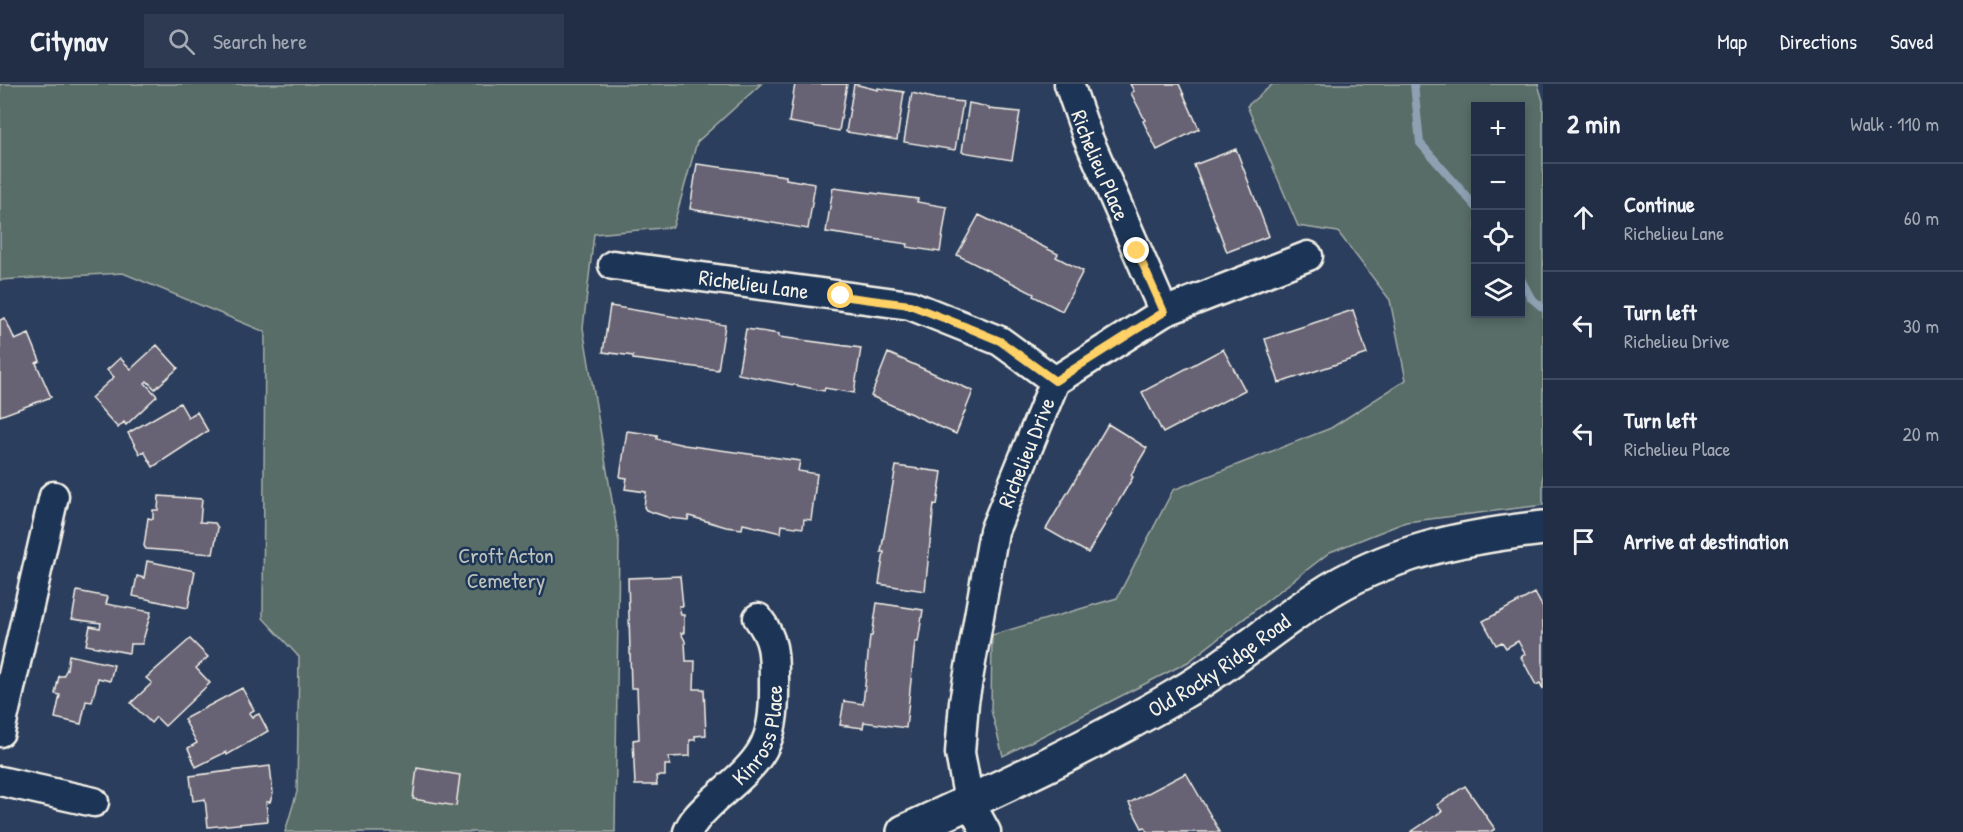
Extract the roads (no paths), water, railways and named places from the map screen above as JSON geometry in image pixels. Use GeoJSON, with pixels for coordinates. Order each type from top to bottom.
{"type":"FeatureCollection","features":[{"type":"Feature","properties":{"kind":"street","name":"Richelieu Place"},"geometry":{"type":"LineString","coordinates":[[1069,84],[1088,138],[1164,312]]}},
{"type":"Feature","properties":{"kind":"street","name":"Richelieu Drive"},"geometry":{"type":"LineString","coordinates":[[986,832],[969,801],[960,753],[964,702],[994,531],[1055,381],[1164,312],[1308,256]]}},
{"type":"Feature","properties":{"kind":"street","name":"Richelieu Lane"},"geometry":{"type":"LineString","coordinates":[[613,265],[910,305],[1000,341],[1055,381]]}},
{"type":"Feature","properties":{"kind":"street"},"geometry":{"type":"LineString","coordinates":[[0,732],[54,496]]}},
{"type":"Feature","properties":{"kind":"street","name":"Old Rocky Ridge Road"},"geometry":{"type":"LineString","coordinates":[[904,832],[1148,713],[1203,679],[1319,597],[1365,572],[1418,550],[1451,541],[1543,528]]}},
{"type":"Feature","properties":{"kind":"street","name":"Kinross Place"},"geometry":{"type":"LineString","coordinates":[[688,832],[699,814],[754,764],[765,749],[771,733],[775,712],[774,658],[770,634],[758,618]]}},
{"type":"Feature","properties":{"kind":"street"},"geometry":{"type":"LineString","coordinates":[[0,781],[94,802]]}},
{"type":"Feature","properties":{"kind":"waterway"},"geometry":{"type":"LineString","coordinates":[[1414,84],[1420,143],[1471,201]]}},
{"type":"Feature","properties":{"kind":"waterway"},"geometry":{"type":"LineString","coordinates":[[1525,287],[1531,298],[1543,308]]}},
{"type":"Feature","properties":{"kind":"park label","name":"Croft Acton Cemetery"},"geometry":{"type":"Point","coordinates":[506,568]}}]}
